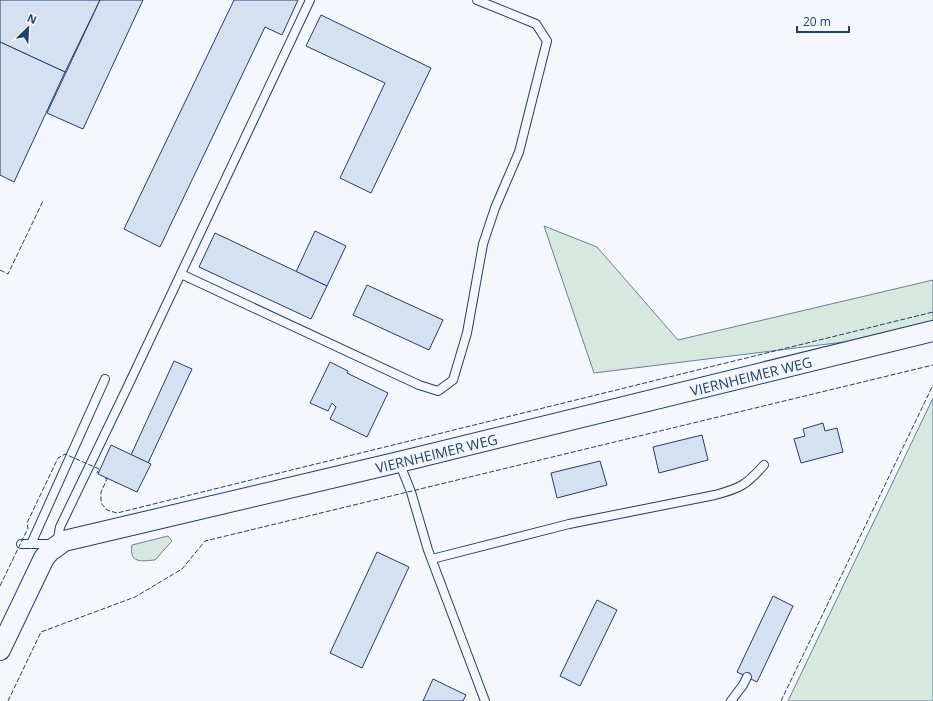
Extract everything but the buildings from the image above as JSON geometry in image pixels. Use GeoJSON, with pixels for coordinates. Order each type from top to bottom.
{"type":"FeatureCollection","features":[{"type":"Feature","properties":{"kind":"street","name":"VIERNHEIMER WEG"},"geometry":{"type":"LineString","coordinates":[[0,650],[44,558],[58,544],[73,538],[399,462],[933,331]]}},
{"type":"Feature","properties":{"kind":"lane"},"geometry":{"type":"LineString","coordinates":[[21,544],[58,544],[60,527],[310,0]]}},
{"type":"Feature","properties":{"kind":"lane"},"geometry":{"type":"LineString","coordinates":[[181,274],[419,386],[438,391],[453,380],[467,333],[483,244],[495,208],[519,152],[547,41],[536,24],[477,0]]}},
{"type":"Feature","properties":{"kind":"lane"},"geometry":{"type":"LineString","coordinates":[[31,544],[105,379]]}},
{"type":"Feature","properties":{"kind":"lane"},"geometry":{"type":"LineString","coordinates":[[399,462],[411,492],[432,559],[485,701]]}},
{"type":"Feature","properties":{"kind":"lane"},"geometry":{"type":"LineString","coordinates":[[432,559],[569,524],[735,490],[749,482],[764,465]]}},
{"type":"Feature","properties":{"kind":"lane"},"geometry":{"type":"LineString","coordinates":[[731,701],[747,677]]}},
{"type":"Feature","properties":{"kind":"shaded area"},"geometry":{"type":"Polygon","coordinates":[[[544,226],[597,247],[678,340],[933,280],[933,331],[594,373],[544,226]]]}},
{"type":"Feature","properties":{"kind":"shaded area"},"geometry":{"type":"Polygon","coordinates":[[[933,398],[933,701],[788,701],[933,398]]]}},
{"type":"Feature","properties":{"kind":"shaded area"},"geometry":{"type":"Polygon","coordinates":[[[168,536],[172,541],[155,560],[141,561],[132,556],[132,545],[168,536]]]}},
{"type":"Feature","properties":{"kind":"fence"},"geometry":{"type":"LineString","coordinates":[[0,270],[8,274],[43,201]]}},
{"type":"Feature","properties":{"kind":"fence"},"geometry":{"type":"LineString","coordinates":[[105,478],[107,479],[101,492],[101,503],[107,510],[117,513],[933,312]]}},
{"type":"Feature","properties":{"kind":"fence"},"geometry":{"type":"LineString","coordinates":[[8,701],[41,632],[135,597],[182,569],[205,541],[933,365]]}},
{"type":"Feature","properties":{"kind":"fence"},"geometry":{"type":"LineString","coordinates":[[781,701],[933,385]]}},
{"type":"Feature","properties":{"kind":"fence"},"geometry":{"type":"LineString","coordinates":[[0,586],[28,528],[27,523],[58,458],[65,454],[99,469],[97,473]]}}]}
